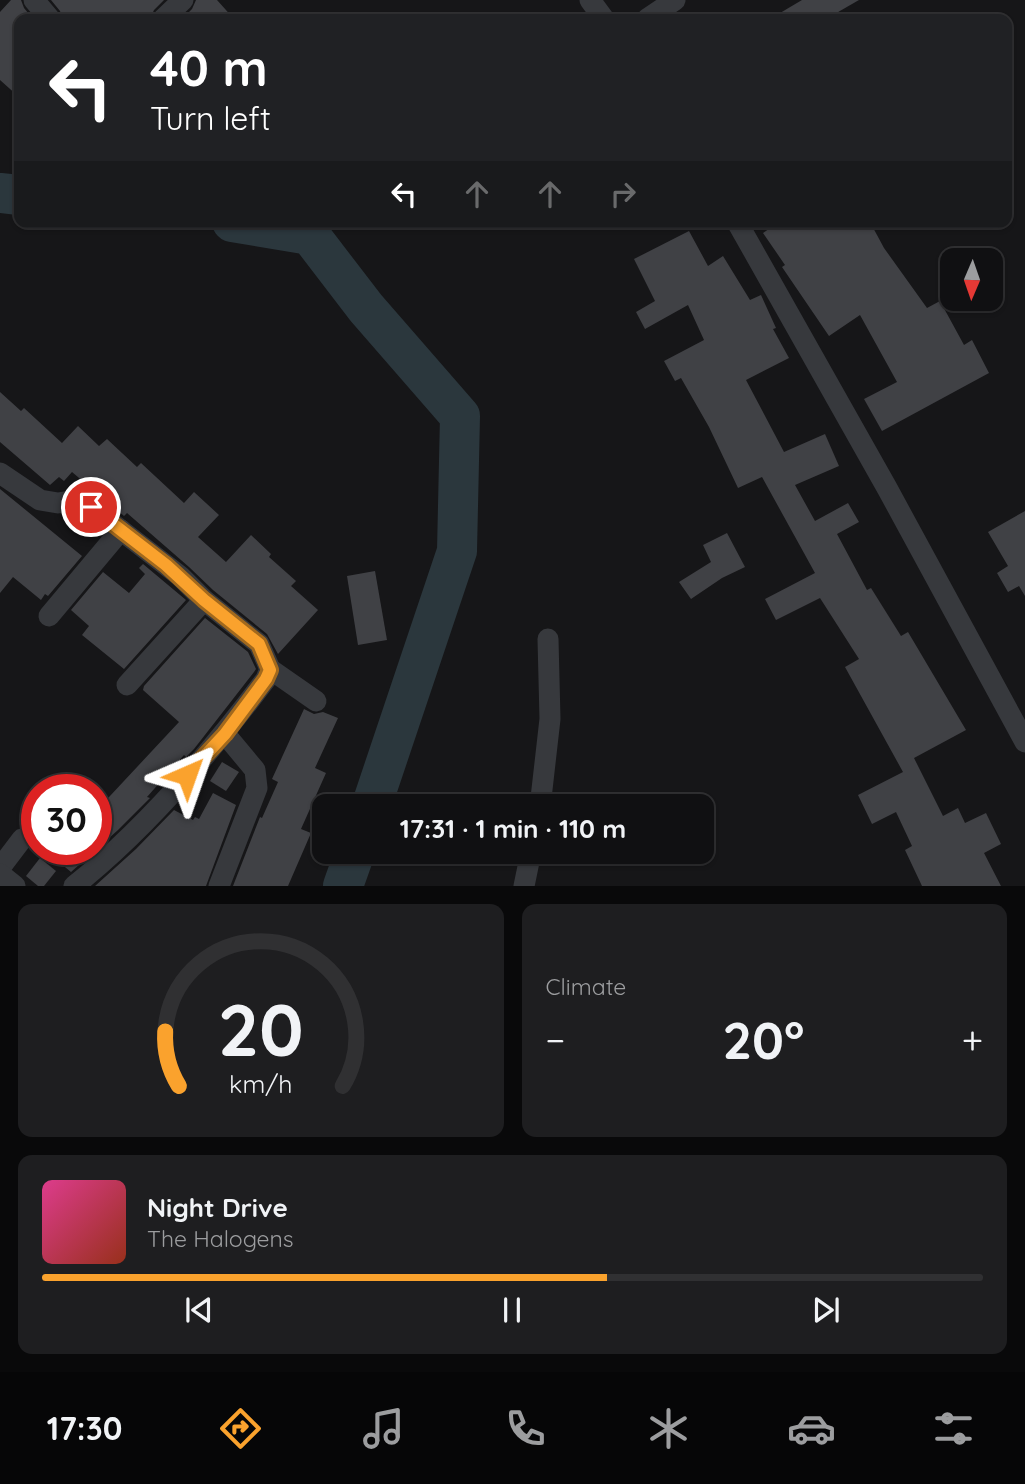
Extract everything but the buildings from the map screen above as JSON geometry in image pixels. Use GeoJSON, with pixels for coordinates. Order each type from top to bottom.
{"type":"FeatureCollection","features":[{"type":"Feature","properties":{"kind":"street"},"geometry":{"type":"LineString","coordinates":[[34,0],[46,14]]}},
{"type":"Feature","properties":{"kind":"street"},"geometry":{"type":"LineString","coordinates":[[654,14],[675,0]]}},
{"type":"Feature","properties":{"kind":"street"},"geometry":{"type":"LineString","coordinates":[[740,228],[881,476],[1025,739]]}},
{"type":"Feature","properties":{"kind":"street"},"geometry":{"type":"LineString","coordinates":[[0,472],[40,500],[58,503],[70,501],[91,507],[180,576],[204,600],[259,644],[270,670],[316,701]]}},
{"type":"Feature","properties":{"kind":"street"},"geometry":{"type":"LineString","coordinates":[[49,616],[121,530]]}},
{"type":"Feature","properties":{"kind":"street"},"geometry":{"type":"LineString","coordinates":[[127,685],[204,600]]}},
{"type":"Feature","properties":{"kind":"street"},"geometry":{"type":"LineString","coordinates":[[541,794],[550,719],[548,639]]}},
{"type":"Feature","properties":{"kind":"street"},"geometry":{"type":"LineString","coordinates":[[74,886],[111,856],[225,734],[270,670]]}},
{"type":"Feature","properties":{"kind":"street"},"geometry":{"type":"LineString","coordinates":[[219,886],[257,788],[254,769],[225,734]]}},
{"type":"Feature","properties":{"kind":"street"},"geometry":{"type":"LineString","coordinates":[[0,868],[21,840]]}},
{"type":"Feature","properties":{"kind":"street"},"geometry":{"type":"LineString","coordinates":[[524,886],[529,864]]}},
{"type":"Feature","properties":{"kind":"street"},"geometry":{"type":"LineString","coordinates":[[0,874],[15,886]]}},
{"type":"Feature","properties":{"kind":"waterway"},"geometry":{"type":"LineString","coordinates":[[0,193],[14,194]]}},
{"type":"Feature","properties":{"kind":"waterway"},"geometry":{"type":"LineString","coordinates":[[268,228],[310,235],[366,308],[460,416],[457,551],[375,794]]}},
{"type":"Feature","properties":{"kind":"waterway"},"geometry":{"type":"LineString","coordinates":[[343,886],[351,864]]}},
{"type":"Feature","properties":{"kind":"route"},"geometry":{"type":"LineString","coordinates":[[91,507],[180,576],[204,600],[259,644],[268,661],[270,670],[266,679],[225,734],[187,775]]}}]}
